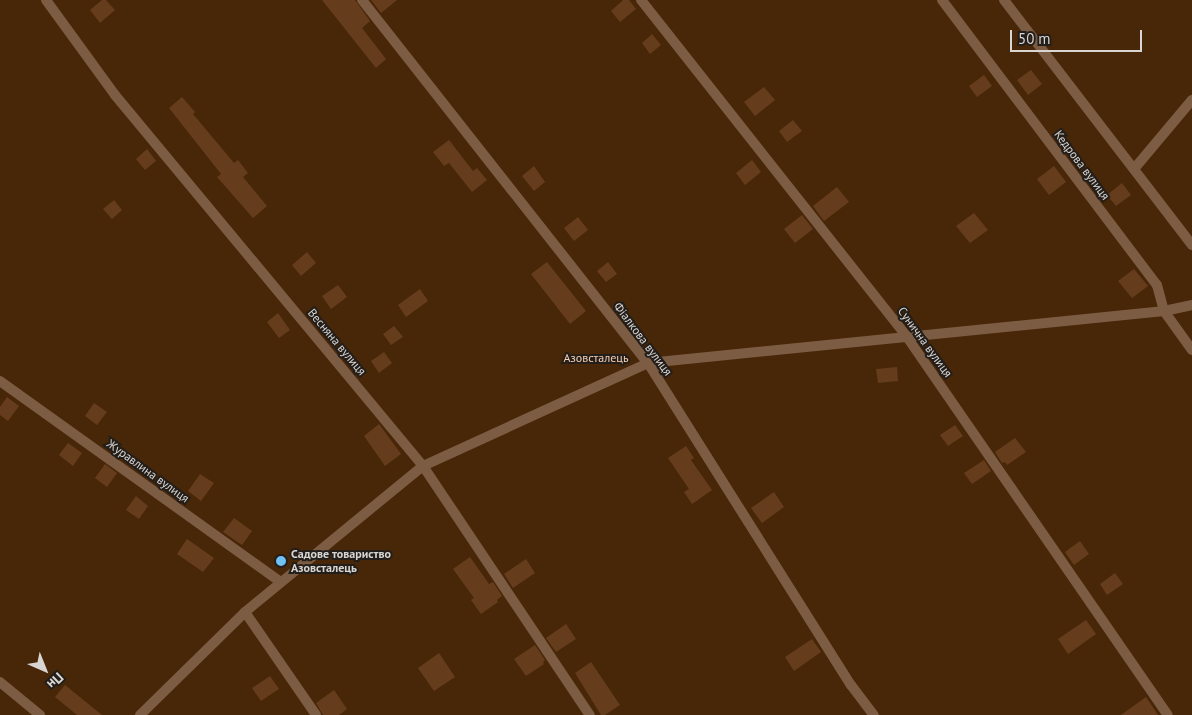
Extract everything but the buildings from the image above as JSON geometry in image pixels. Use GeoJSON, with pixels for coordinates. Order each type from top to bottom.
{"type":"FeatureCollection","features":[{"type":"Feature","properties":{"kind":"street","name":"Весняна вулиця"},"geometry":{"type":"LineString","coordinates":[[46,0],[116,95],[423,466],[590,715]]}},
{"type":"Feature","properties":{"kind":"street","name":"Фіалкова вулиця"},"geometry":{"type":"LineString","coordinates":[[362,0],[648,363],[851,685],[874,715]]}},
{"type":"Feature","properties":{"kind":"street","name":"Сунична вулиця"},"geometry":{"type":"LineString","coordinates":[[641,0],[907,337],[993,458],[1168,715]]}},
{"type":"Feature","properties":{"kind":"street","name":"Кедрова вулиця"},"geometry":{"type":"LineString","coordinates":[[942,0],[1157,285],[1164,311],[1192,350]]}},
{"type":"Feature","properties":{"kind":"street"},"geometry":{"type":"LineString","coordinates":[[1004,0],[1192,245]]}},
{"type":"Feature","properties":{"kind":"street"},"geometry":{"type":"LineString","coordinates":[[1134,169],[1192,100]]}},
{"type":"Feature","properties":{"kind":"street"},"geometry":{"type":"LineString","coordinates":[[140,715],[245,612],[423,466],[648,363],[1164,311],[1192,305]]}},
{"type":"Feature","properties":{"kind":"street","name":"Журавлина вулиця"},"geometry":{"type":"LineString","coordinates":[[0,381],[281,582]]}},
{"type":"Feature","properties":{"kind":"street"},"geometry":{"type":"LineString","coordinates":[[245,612],[316,715]]}},
{"type":"Feature","properties":{"kind":"street"},"geometry":{"type":"LineString","coordinates":[[0,682],[40,715]]}},
{"type":"Feature","properties":{"kind":"green space","name":"Азовсталець"},"geometry":{"type":"Polygon","coordinates":[[[0,0],[1192,0],[1192,715],[0,715],[0,0]]]}},
{"type":"Feature","properties":{"kind":"place","name":"Садове товариство Азовсталець"},"geometry":{"type":"Point","coordinates":[281,561]}}]}
